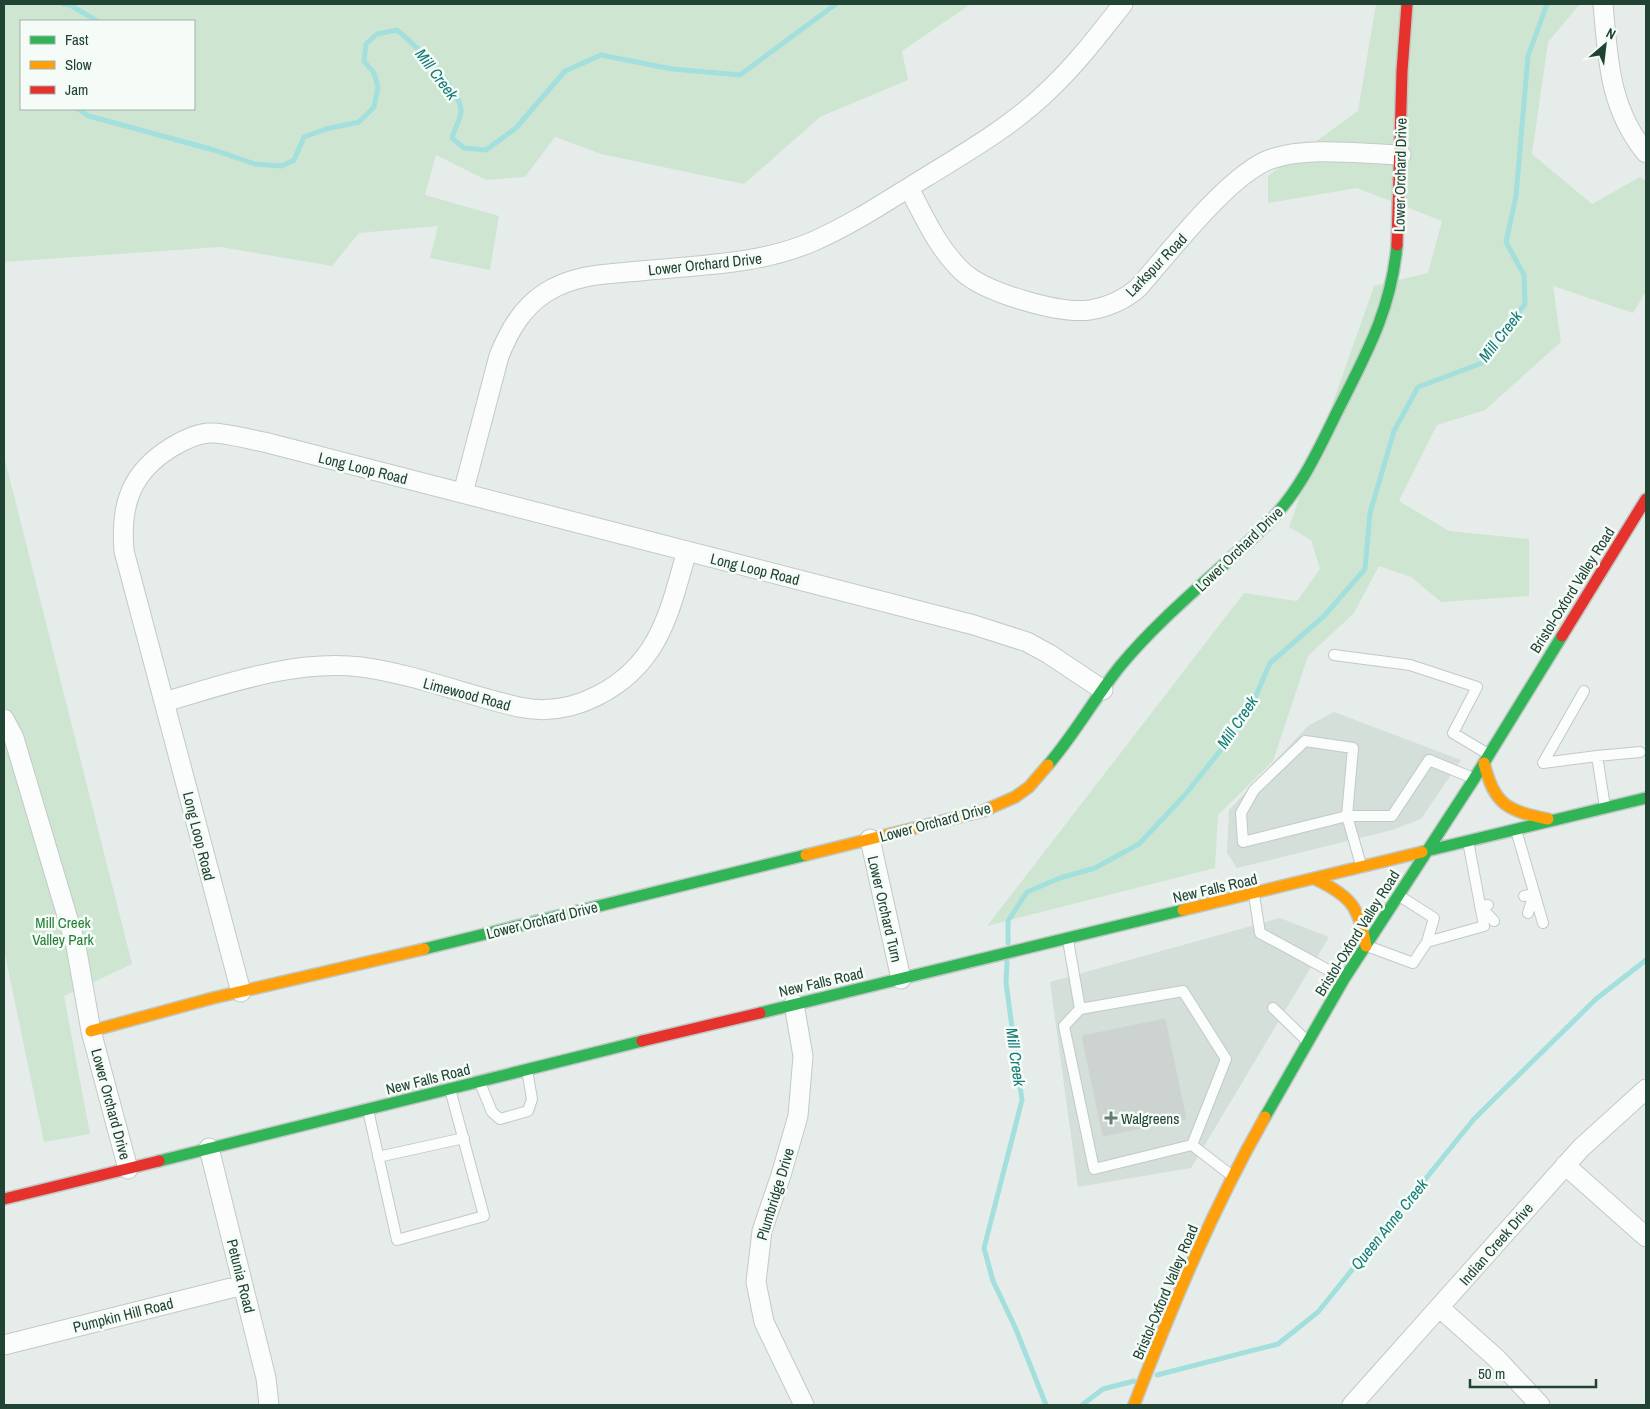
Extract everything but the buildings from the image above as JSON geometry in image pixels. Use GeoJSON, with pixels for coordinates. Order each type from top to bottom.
{"type":"FeatureCollection","features":[{"type":"Feature","properties":{"kind":"main road","name":"Lower Orchard Drive"},"geometry":{"type":"LineString","coordinates":[[92,1031],[241,992],[983,811],[1015,797],[1053,761],[1121,665],[1141,643],[1269,522],[1290,498],[1308,470],[1388,308],[1396,271],[1399,237],[1401,155],[1401,66],[1407,4]]}},
{"type":"Feature","properties":{"kind":"main road","name":"Bristol-Oxford Valley Road"},"geometry":{"type":"LineString","coordinates":[[1134,1405],[1164,1328],[1232,1175],[1344,979],[1642,516],[1646,499]]}},
{"type":"Feature","properties":{"kind":"main road"},"geometry":{"type":"LineString","coordinates":[[1486,758],[1487,782],[1505,806],[1516,813],[1554,820]]}},
{"type":"Feature","properties":{"kind":"main road","name":"New Falls Road"},"geometry":{"type":"LineString","coordinates":[[4,1200],[527,1069],[1426,853],[1468,840],[1646,798]]}},
{"type":"Feature","properties":{"kind":"main road"},"geometry":{"type":"LineString","coordinates":[[1315,879],[1338,889],[1352,901],[1362,917],[1366,946]]}},
{"type":"Feature","properties":{"kind":"street","name":"Lower Orchard Drive"},"geometry":{"type":"LineString","coordinates":[[463,493],[502,349],[515,322],[532,303],[545,293],[564,283],[594,275],[763,259],[817,240],[964,155],[1020,116],[1052,87],[1085,52],[1123,4]]}},
{"type":"Feature","properties":{"kind":"street"},"geometry":{"type":"LineString","coordinates":[[1603,4],[1608,67],[1613,93],[1626,123],[1646,152]]}},
{"type":"Feature","properties":{"kind":"street","name":"Larkspur Road"},"geometry":{"type":"LineString","coordinates":[[909,188],[934,234],[951,259],[974,281],[992,290],[1022,300],[1068,310],[1088,310],[1110,305],[1138,288],[1208,209],[1236,181],[1255,167],[1272,159],[1291,154],[1401,155]]}},
{"type":"Feature","properties":{"kind":"street","name":"Long Loop Road"},"geometry":{"type":"LineString","coordinates":[[241,992],[124,551],[123,536],[128,496],[146,467],[158,455],[181,441],[203,434],[225,434],[463,493],[974,625],[1027,642],[1049,654],[1102,690]]}},
{"type":"Feature","properties":{"kind":"street","name":"Limewood Road"},"geometry":{"type":"LineString","coordinates":[[164,702],[284,671],[330,665],[377,670],[521,708],[549,710],[575,705],[615,685],[640,664],[664,622],[687,551]]}},
{"type":"Feature","properties":{"kind":"street"},"geometry":{"type":"LineString","coordinates":[[4,719],[14,738],[76,946],[92,1031]]}},
{"type":"Feature","properties":{"kind":"street","name":"Lower Orchard Turn"},"geometry":{"type":"LineString","coordinates":[[870,839],[901,979]]}},
{"type":"Feature","properties":{"kind":"street","name":"Plumbridge Drive"},"geometry":{"type":"LineString","coordinates":[[794,1004],[803,1056],[798,1116],[782,1175],[762,1231],[756,1282],[764,1322],[804,1405]]}},
{"type":"Feature","properties":{"kind":"street","name":"Lower Orchard Drive"},"geometry":{"type":"LineString","coordinates":[[92,1031],[128,1169]]}},
{"type":"Feature","properties":{"kind":"street","name":"Indian Creek Drive"},"geometry":{"type":"LineString","coordinates":[[1352,1405],[1565,1165],[1607,1122],[1646,1089]]}},
{"type":"Feature","properties":{"kind":"street","name":"Petunia Road"},"geometry":{"type":"LineString","coordinates":[[209,1148],[266,1378],[268,1405]]}},
{"type":"Feature","properties":{"kind":"street"},"geometry":{"type":"LineString","coordinates":[[1565,1165],[1646,1237]]}},
{"type":"Feature","properties":{"kind":"street","name":"Pumpkin Hill Road"},"geometry":{"type":"LineString","coordinates":[[4,1345],[243,1285]]}},
{"type":"Feature","properties":{"kind":"street"},"geometry":{"type":"LineString","coordinates":[[1440,1308],[1496,1358],[1540,1405]]}},
{"type":"Feature","properties":{"kind":"lane"},"geometry":{"type":"LineString","coordinates":[[1334,656],[1410,665],[1477,687],[1453,733],[1486,758]]}},
{"type":"Feature","properties":{"kind":"lane"},"geometry":{"type":"LineString","coordinates":[[1584,691],[1543,764],[1640,752]]}},
{"type":"Feature","properties":{"kind":"lane"},"geometry":{"type":"LineString","coordinates":[[1362,868],[1347,816],[1353,748],[1305,741],[1254,790],[1242,813],[1243,842],[1347,816],[1392,816],[1429,760],[1474,779]]}},
{"type":"Feature","properties":{"kind":"lane"},"geometry":{"type":"LineString","coordinates":[[1597,756],[1605,808]]}},
{"type":"Feature","properties":{"kind":"lane"},"geometry":{"type":"LineString","coordinates":[[1515,829],[1529,895],[1528,913]]}},
{"type":"Feature","properties":{"kind":"lane"},"geometry":{"type":"LineString","coordinates":[[1468,840],[1484,905],[1494,921]]}},
{"type":"Feature","properties":{"kind":"lane"},"geometry":{"type":"LineString","coordinates":[[1522,882],[1543,923]]}},
{"type":"Feature","properties":{"kind":"lane"},"geometry":{"type":"LineString","coordinates":[[1427,942],[1484,926],[1485,890]]}},
{"type":"Feature","properties":{"kind":"lane"},"geometry":{"type":"LineString","coordinates":[[1254,894],[1260,933],[1344,979]]}},
{"type":"Feature","properties":{"kind":"lane"},"geometry":{"type":"LineString","coordinates":[[1366,946],[1413,964],[1427,942],[1434,918],[1398,895]]}},
{"type":"Feature","properties":{"kind":"lane"},"geometry":{"type":"LineString","coordinates":[[1068,939],[1080,1009]]}},
{"type":"Feature","properties":{"kind":"lane"},"geometry":{"type":"LineString","coordinates":[[1183,991],[1226,1059],[1192,1145],[1094,1169],[1064,1026],[1080,1009],[1183,991]]}},
{"type":"Feature","properties":{"kind":"lane"},"geometry":{"type":"LineString","coordinates":[[1273,1008],[1308,1043]]}},
{"type":"Feature","properties":{"kind":"lane"},"geometry":{"type":"LineString","coordinates":[[480,1081],[492,1112],[500,1118],[516,1116],[528,1111],[532,1099],[527,1069]]}},
{"type":"Feature","properties":{"kind":"lane"},"geometry":{"type":"LineString","coordinates":[[367,1109],[396,1240],[484,1216],[450,1088]]}},
{"type":"Feature","properties":{"kind":"lane"},"geometry":{"type":"LineString","coordinates":[[378,1157],[464,1138]]}},
{"type":"Feature","properties":{"kind":"lane"},"geometry":{"type":"LineString","coordinates":[[1192,1145],[1232,1175]]}},
{"type":"Feature","properties":{"kind":"shaded area"},"geometry":{"type":"Polygon","coordinates":[[[1334,712],[1461,760],[1421,819],[1392,830],[1237,868],[1227,853],[1229,810],[1308,726],[1334,712]]]}},
{"type":"Feature","properties":{"kind":"shaded area"},"geometry":{"type":"Polygon","coordinates":[[[1280,918],[1329,937],[1191,1168],[1078,1187],[1050,982],[1280,918]]]}},
{"type":"Feature","properties":{"kind":"green space"},"geometry":{"type":"Polygon","coordinates":[[[4,4],[971,4],[902,51],[908,80],[820,117],[744,184],[601,154],[555,137],[525,177],[486,180],[436,155],[425,195],[499,216],[490,270],[430,258],[438,226],[359,233],[332,266],[220,247],[4,262],[4,4]]]}},
{"type":"Feature","properties":{"kind":"green space"},"geometry":{"type":"Polygon","coordinates":[[[1376,4],[1580,4],[1548,42],[1532,154],[1592,204],[1640,177],[1646,181],[1646,291],[1633,313],[1553,286],[1561,342],[1485,410],[1437,425],[1399,501],[1449,531],[1529,539],[1529,596],[1441,602],[1411,577],[1379,566],[1354,613],[1308,656],[1273,761],[1218,815],[1215,868],[987,926],[1244,593],[1297,601],[1320,569],[1311,540],[1289,527],[1374,286],[1428,273],[1442,221],[1357,188],[1268,203],[1268,176],[1358,111],[1376,4]]]}},
{"type":"Feature","properties":{"kind":"green space","name":"Mill Creek Valley Park"},"geometry":{"type":"Polygon","coordinates":[[[4,456],[132,964],[64,996],[90,1134],[44,1142],[4,950],[4,456]]]}},
{"type":"Feature","properties":{"kind":"waterway","name":"Mill Creek"},"geometry":{"type":"LineString","coordinates":[[63,4],[70,5],[95,20]]}},
{"type":"Feature","properties":{"kind":"waterway","name":"Mill Creek"},"geometry":{"type":"LineString","coordinates":[[80,110],[89,116],[214,150],[255,164],[282,166],[294,160],[304,137],[326,129],[359,122],[374,107],[378,87],[374,73],[364,61],[366,44],[377,34],[397,30],[436,68],[454,92],[461,112],[452,138],[464,148],[486,150],[516,128],[565,71],[601,55],[672,69],[740,75],[836,4]]}},
{"type":"Feature","properties":{"kind":"waterway","name":"Mill Creek"},"geometry":{"type":"LineString","coordinates":[[1008,943],[1008,921],[1027,892],[1060,878],[1095,868],[1139,844],[1184,796],[1224,746],[1251,707],[1270,663],[1324,616],[1365,569],[1370,513],[1394,431],[1418,387],[1482,363],[1525,304],[1524,275],[1506,242],[1516,196],[1528,56],[1547,4]]}},
{"type":"Feature","properties":{"kind":"waterway","name":"Queen Anne Creek"},"geometry":{"type":"LineString","coordinates":[[1157,1375],[1278,1344],[1318,1312],[1474,1119],[1596,999],[1646,960]]}},
{"type":"Feature","properties":{"kind":"waterway","name":"Mill Creek"},"geometry":{"type":"LineString","coordinates":[[1007,962],[1006,983],[1022,1100],[984,1248],[993,1281],[1015,1327],[1046,1405]]}},
{"type":"Feature","properties":{"kind":"waterway","name":"Queen Anne Creek"},"geometry":{"type":"LineString","coordinates":[[1082,1405],[1103,1389],[1134,1381]]}},
{"type":"Feature","properties":{"kind":"traffic: fast"},"geometry":{"type":"LineString","coordinates":[[1048,765],[1121,665],[1174,609],[1268,523],[1298,485],[1322,443],[1375,333],[1389,292],[1397,245]]}},
{"type":"Feature","properties":{"kind":"traffic: fast"},"geometry":{"type":"LineString","coordinates":[[1265,1117],[1344,979],[1474,779],[1562,636]]}},
{"type":"Feature","properties":{"kind":"traffic: fast"},"geometry":{"type":"LineString","coordinates":[[1422,852],[1646,798]]}},
{"type":"Feature","properties":{"kind":"traffic: fast"},"geometry":{"type":"LineString","coordinates":[[424,949],[806,855]]}},
{"type":"Feature","properties":{"kind":"traffic: fast"},"geometry":{"type":"LineString","coordinates":[[760,1013],[1183,910]]}},
{"type":"Feature","properties":{"kind":"traffic: fast"},"geometry":{"type":"LineString","coordinates":[[159,1161],[642,1041]]}},
{"type":"Feature","properties":{"kind":"traffic: slow"},"geometry":{"type":"LineString","coordinates":[[1484,763],[1493,788],[1505,804],[1523,813],[1548,819]]}},
{"type":"Feature","properties":{"kind":"traffic: slow"},"geometry":{"type":"LineString","coordinates":[[806,855],[983,811],[1015,797],[1029,787],[1048,765]]}},
{"type":"Feature","properties":{"kind":"traffic: slow"},"geometry":{"type":"LineString","coordinates":[[1183,910],[1422,852]]}},
{"type":"Feature","properties":{"kind":"traffic: slow"},"geometry":{"type":"LineString","coordinates":[[1315,879],[1337,891],[1351,904],[1360,921],[1366,946]]}},
{"type":"Feature","properties":{"kind":"traffic: slow"},"geometry":{"type":"LineString","coordinates":[[91,1031],[213,998],[424,949]]}},
{"type":"Feature","properties":{"kind":"traffic: slow"},"geometry":{"type":"LineString","coordinates":[[1134,1405],[1194,1258],[1228,1186],[1265,1117]]}},
{"type":"Feature","properties":{"kind":"traffic: jam"},"geometry":{"type":"LineString","coordinates":[[1397,245],[1402,71],[1407,4]]}},
{"type":"Feature","properties":{"kind":"traffic: jam"},"geometry":{"type":"LineString","coordinates":[[1562,636],[1646,499]]}},
{"type":"Feature","properties":{"kind":"traffic: jam"},"geometry":{"type":"LineString","coordinates":[[642,1041],[760,1013]]}},
{"type":"Feature","properties":{"kind":"traffic: jam"},"geometry":{"type":"LineString","coordinates":[[4,1199],[159,1161]]}},
{"type":"Feature","properties":{"kind":"place","name":"Walgreens"},"geometry":{"type":"Point","coordinates":[1111,1118]}}]}
